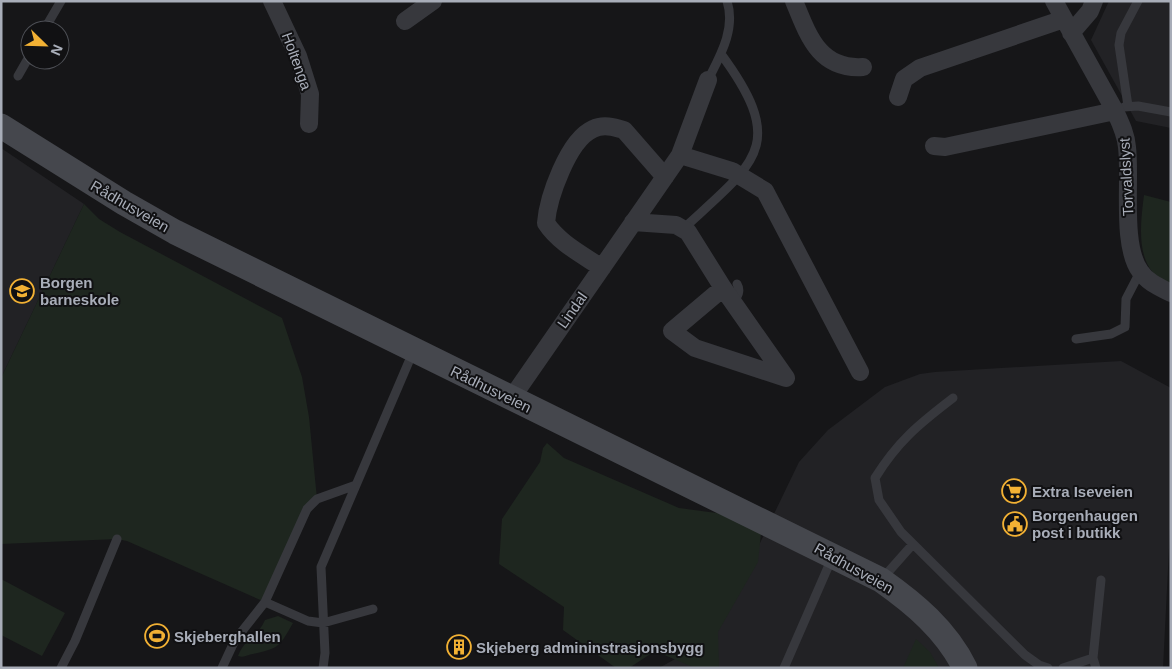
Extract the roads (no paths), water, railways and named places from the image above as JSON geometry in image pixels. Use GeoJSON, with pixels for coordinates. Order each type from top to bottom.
{"type":"FeatureCollection","features":[{"type":"Feature","properties":{"kind":"street","name":"Holtenga"},"geometry":{"type":"LineString","coordinates":[[272,1],[298,56],[310,94],[309,124]]}},
{"type":"Feature","properties":{"kind":"street"},"geometry":{"type":"LineString","coordinates":[[405,21],[433,1]]}},
{"type":"Feature","properties":{"kind":"street"},"geometry":{"type":"LineString","coordinates":[[794,1],[811,41],[819,52],[840,66],[863,68]]}},
{"type":"Feature","properties":{"kind":"street","name":"Torvaldslyst"},"geometry":{"type":"LineString","coordinates":[[1054,1],[1068,26],[1122,108],[1127,145],[1129,231],[1135,262],[1140,272]]}},
{"type":"Feature","properties":{"kind":"street"},"geometry":{"type":"LineString","coordinates":[[898,97],[904,80],[920,68],[1068,26],[1090,11],[1094,1]]}},
{"type":"Feature","properties":{"kind":"street","name":"Lindal"},"geometry":{"type":"LineString","coordinates":[[511,399],[680,155],[708,80]]}},
{"type":"Feature","properties":{"kind":"street"},"geometry":{"type":"LineString","coordinates":[[934,146],[945,147],[1122,108]]}},
{"type":"Feature","properties":{"kind":"street","name":"Rådhusveien"},"geometry":{"type":"LineString","coordinates":[[1,126],[124,203],[175,232],[881,580],[933,622],[950,643],[964,668]]}},
{"type":"Feature","properties":{"kind":"street"},"geometry":{"type":"LineString","coordinates":[[602,268],[551,232],[546,223],[551,194],[574,148],[582,137],[593,129],[612,126],[624,130],[665,177]]}},
{"type":"Feature","properties":{"kind":"street"},"geometry":{"type":"LineString","coordinates":[[680,155],[732,171],[765,191],[860,372]]}},
{"type":"Feature","properties":{"kind":"street"},"geometry":{"type":"LineString","coordinates":[[634,222],[676,225],[684,228],[731,291],[786,378],[695,348],[672,331],[731,291]]}},
{"type":"Feature","properties":{"kind":"street"},"geometry":{"type":"LineString","coordinates":[[1140,272],[1156,286],[1171,293]]}},
{"type":"Feature","properties":{"kind":"lane"},"geometry":{"type":"LineString","coordinates":[[50,20],[61,1]]}},
{"type":"Feature","properties":{"kind":"lane","name":"Lindal"},"geometry":{"type":"LineString","coordinates":[[708,80],[721,54],[730,22],[727,1]]}},
{"type":"Feature","properties":{"kind":"lane"},"geometry":{"type":"LineString","coordinates":[[1138,1],[1121,33],[1119,45],[1122,108],[1138,106],[1171,112]]}},
{"type":"Feature","properties":{"kind":"lane"},"geometry":{"type":"LineString","coordinates":[[684,228],[740,176],[753,156],[758,122],[740,79],[721,54]]}},
{"type":"Feature","properties":{"kind":"lane"},"geometry":{"type":"LineString","coordinates":[[18,76],[21,70]]}},
{"type":"Feature","properties":{"kind":"lane"},"geometry":{"type":"LineString","coordinates":[[1076,339],[1111,334],[1125,327],[1126,299],[1140,272]]}},
{"type":"Feature","properties":{"kind":"lane"},"geometry":{"type":"LineString","coordinates":[[323,668],[326,654],[321,566],[414,351]]}},
{"type":"Feature","properties":{"kind":"lane"},"geometry":{"type":"LineString","coordinates":[[953,398],[913,429],[891,453],[875,478],[879,500],[901,532],[1025,656],[1039,665],[1048,668]]}},
{"type":"Feature","properties":{"kind":"lane"},"geometry":{"type":"LineString","coordinates":[[222,668],[235,640],[265,602],[307,509],[316,499],[356,484]]}},
{"type":"Feature","properties":{"kind":"lane"},"geometry":{"type":"LineString","coordinates":[[61,668],[75,641],[117,539]]}},
{"type":"Feature","properties":{"kind":"lane"},"geometry":{"type":"LineString","coordinates":[[881,580],[913,544]]}},
{"type":"Feature","properties":{"kind":"lane"},"geometry":{"type":"LineString","coordinates":[[784,668],[833,555]]}},
{"type":"Feature","properties":{"kind":"lane"},"geometry":{"type":"LineString","coordinates":[[1096,668],[1093,658],[1101,580]]}},
{"type":"Feature","properties":{"kind":"lane"},"geometry":{"type":"LineString","coordinates":[[265,602],[308,621],[323,623],[373,609]]}},
{"type":"Feature","properties":{"kind":"lane"},"geometry":{"type":"LineString","coordinates":[[1063,668],[1093,658]]}},
{"type":"Feature","properties":{"kind":"place","name":"Borgen barneskole"},"geometry":{"type":"Point","coordinates":[22,291]}},
{"type":"Feature","properties":{"kind":"place","name":"Extra Iseveien"},"geometry":{"type":"Point","coordinates":[1014,491]}},
{"type":"Feature","properties":{"kind":"place","name":"Borgenhaugen post i butikk"},"geometry":{"type":"Point","coordinates":[1015,524]}},
{"type":"Feature","properties":{"kind":"place","name":"Skjeberghallen"},"geometry":{"type":"Point","coordinates":[157,636]}},
{"type":"Feature","properties":{"kind":"place","name":"Skjeberg admininstrasjonsbygg"},"geometry":{"type":"Point","coordinates":[459,647]}}]}
